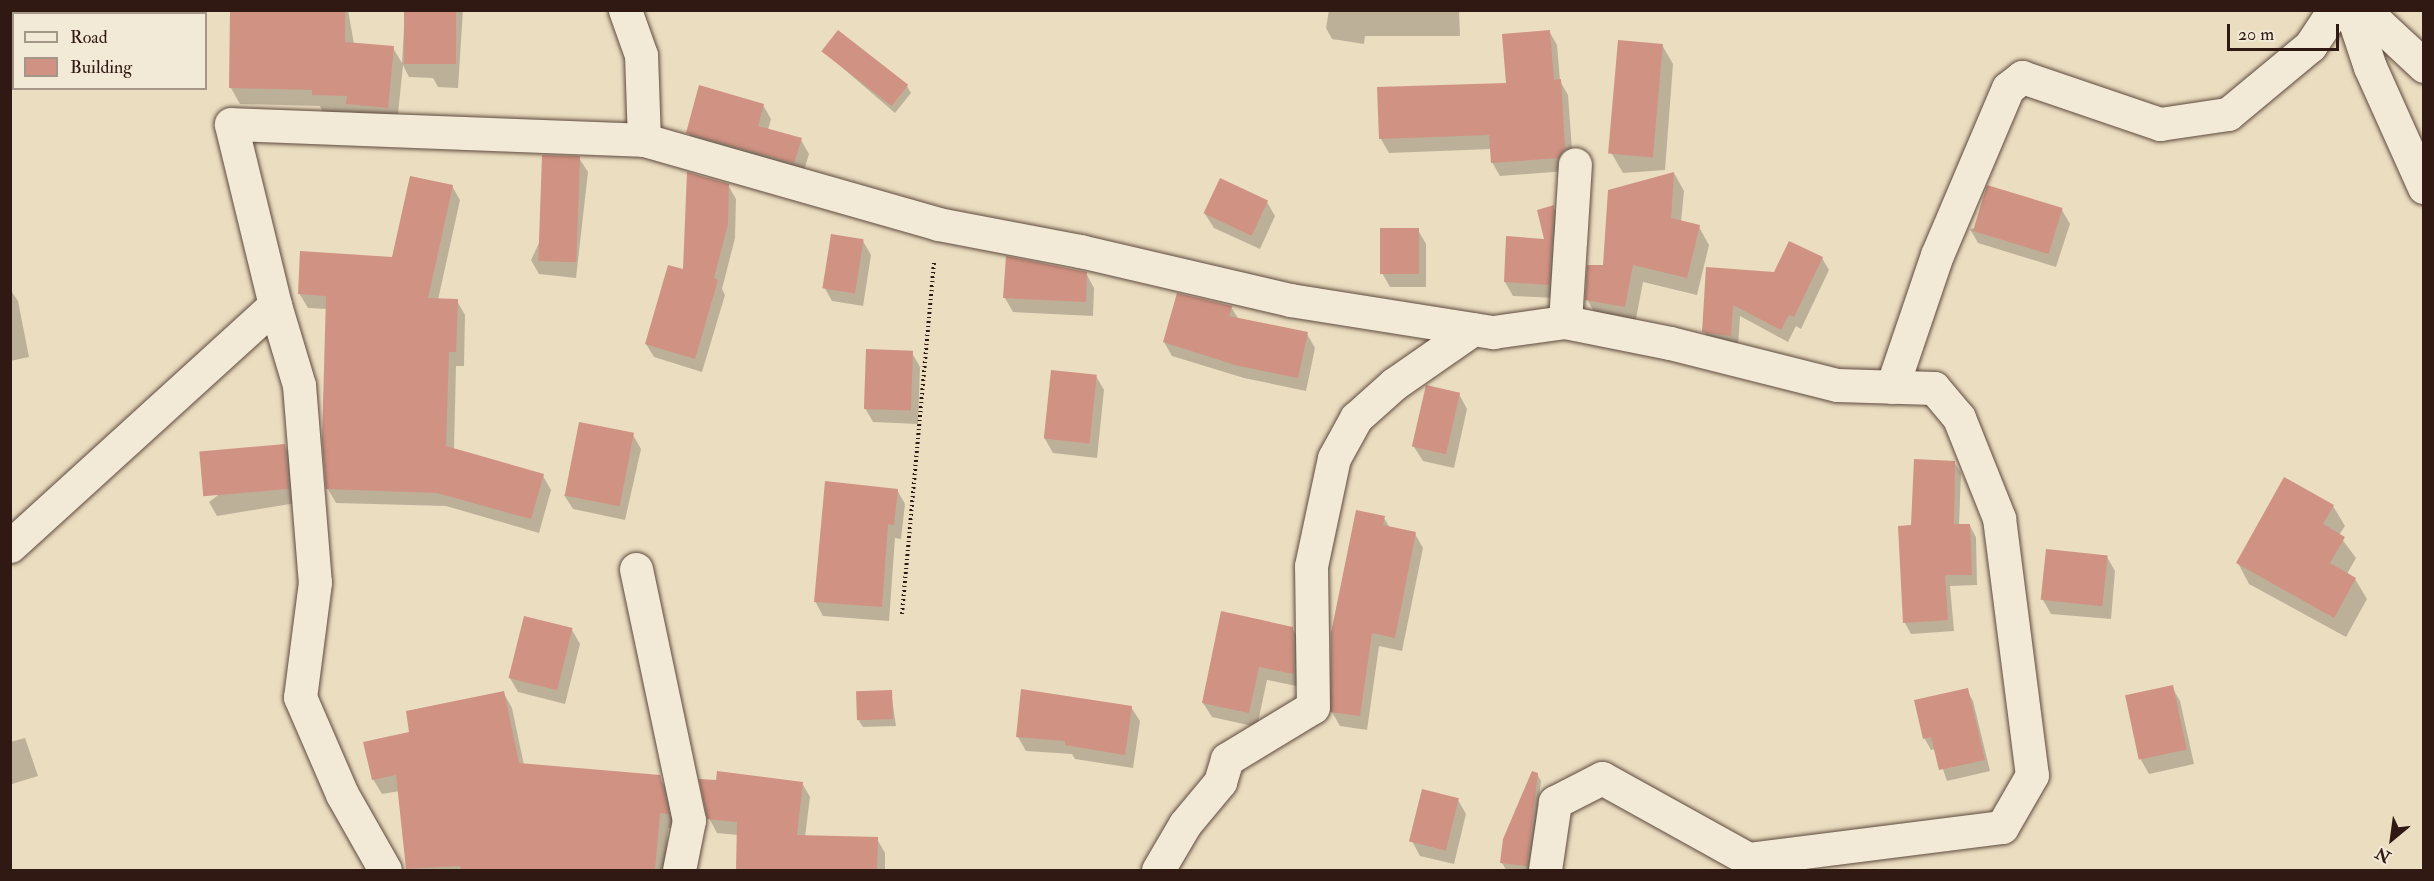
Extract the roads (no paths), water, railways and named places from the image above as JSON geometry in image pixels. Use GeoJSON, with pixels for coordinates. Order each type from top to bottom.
{"type":"FeatureCollection","features":[{"type":"Feature","properties":{"kind":"street"},"geometry":{"type":"LineString","coordinates":[[625,10],[641,55],[644,140]]}},
{"type":"Feature","properties":{"kind":"street"},"geometry":{"type":"LineString","coordinates":[[1892,387],[1937,255],[2008,88],[2022,77],[2160,124],[2228,114],[2310,46],[2334,10]]}},
{"type":"Feature","properties":{"kind":"street"},"geometry":{"type":"LineString","coordinates":[[2351,10],[2370,67],[2424,187]]}},
{"type":"Feature","properties":{"kind":"street"},"geometry":{"type":"LineString","coordinates":[[2364,10],[2424,66]]}},
{"type":"Feature","properties":{"kind":"street"},"geometry":{"type":"LineString","coordinates":[[385,870],[342,794],[300,697],[315,582],[299,385],[274,305],[231,124],[644,140],[938,224],[1080,251],[1290,300],[1493,332],[1564,322],[1670,343],[1837,385],[1934,388],[1959,418],[1999,518],[2032,776],[2002,827],[1748,859],[1602,778],[1555,802],[1545,870]]}},
{"type":"Feature","properties":{"kind":"street"},"geometry":{"type":"LineString","coordinates":[[1564,322],[1575,164]]}},
{"type":"Feature","properties":{"kind":"street"},"geometry":{"type":"LineString","coordinates":[[10,546],[274,305]]}},
{"type":"Feature","properties":{"kind":"street"},"geometry":{"type":"LineString","coordinates":[[1158,870],[1185,824],[1220,782],[1227,759],[1313,707],[1311,566],[1334,458],[1356,418],[1394,384],[1473,329]]}},
{"type":"Feature","properties":{"kind":"street"},"geometry":{"type":"LineString","coordinates":[[636,568],[689,820],[679,870]]}}]}
